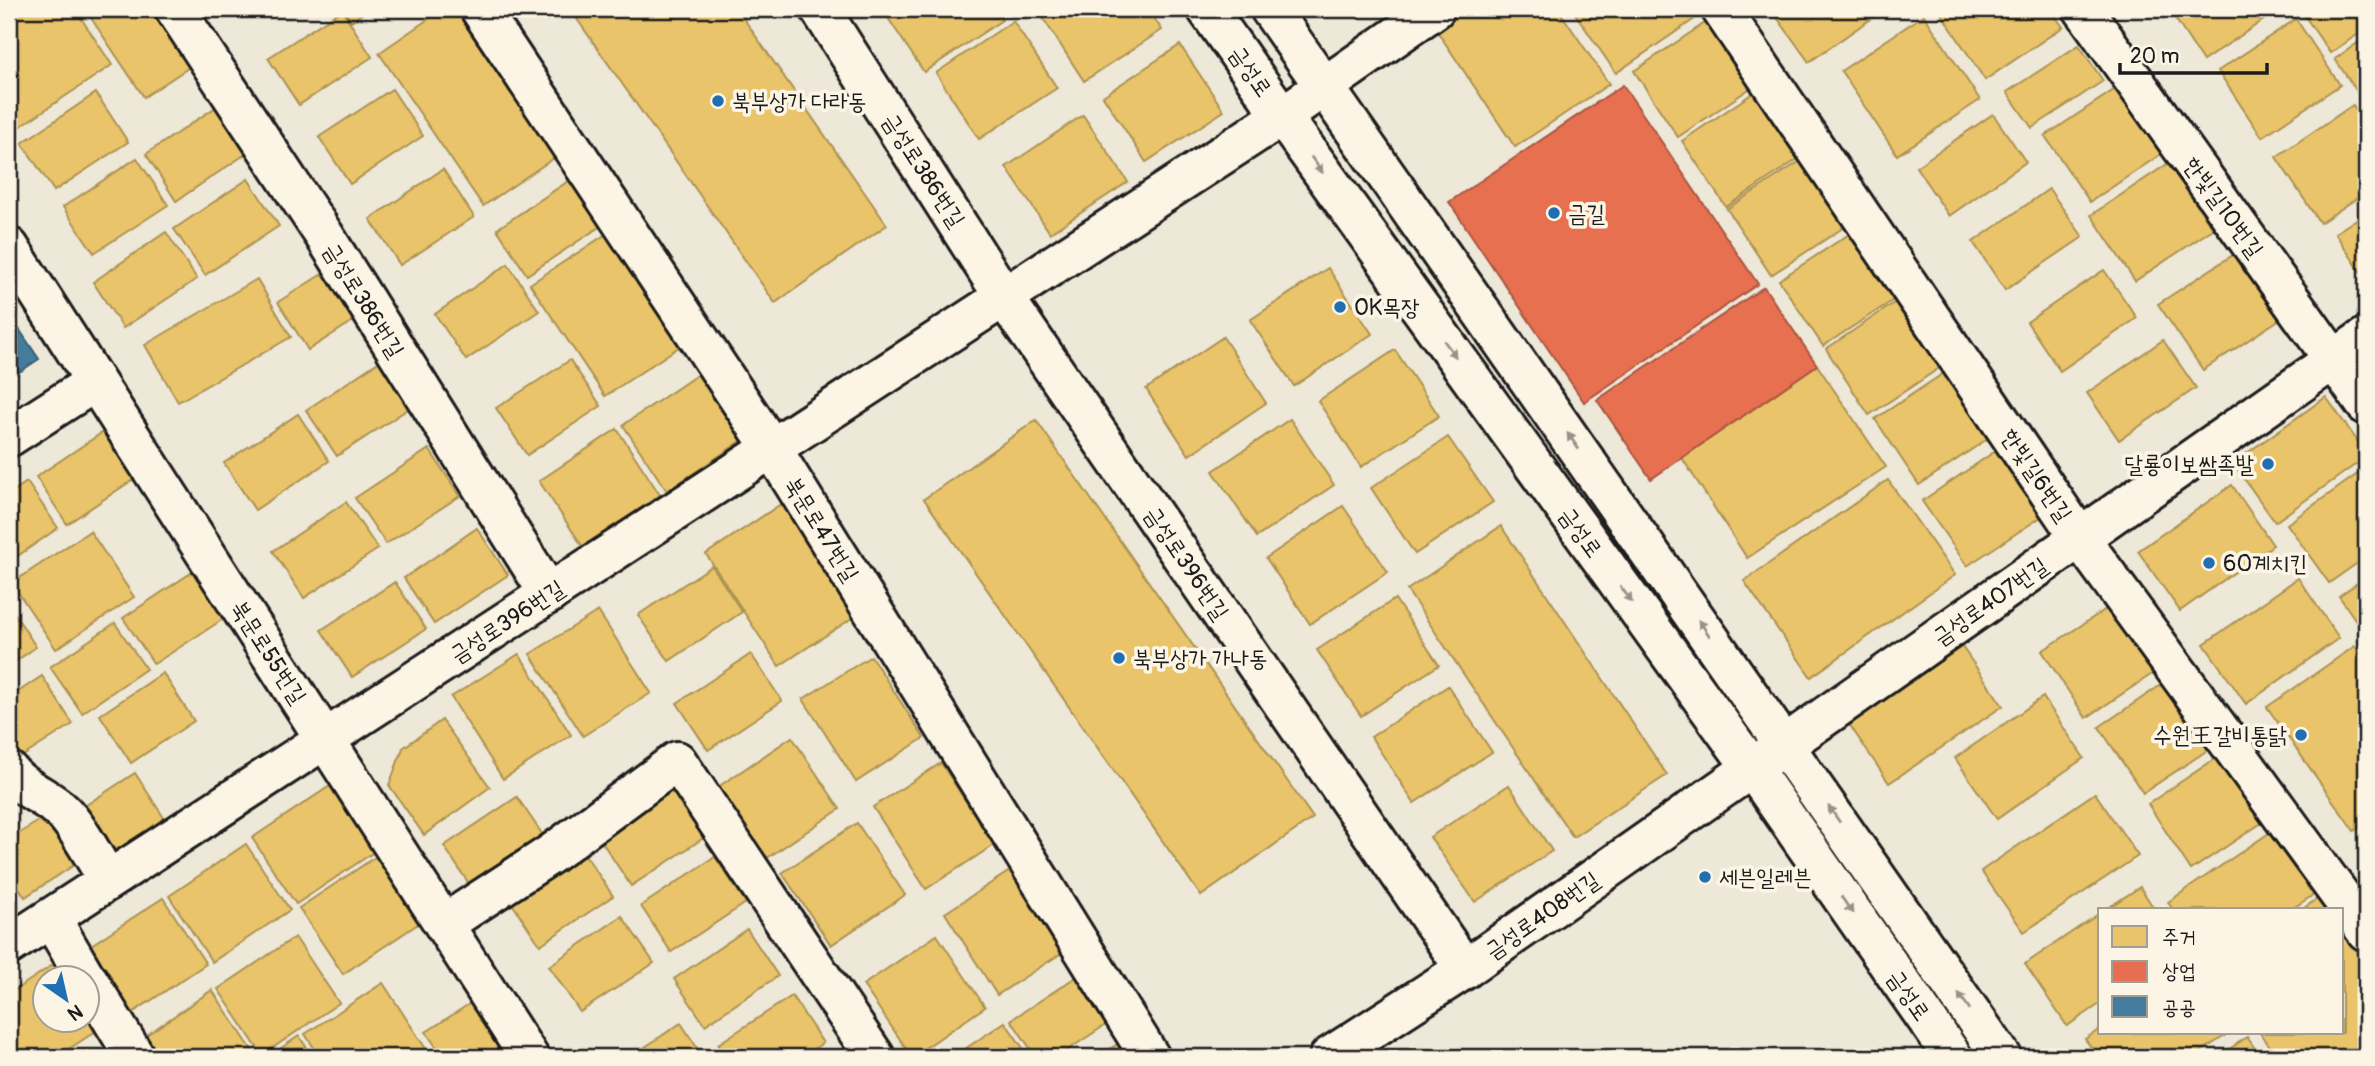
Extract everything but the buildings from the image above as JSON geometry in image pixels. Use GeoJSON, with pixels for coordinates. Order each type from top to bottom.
{"type":"FeatureCollection","features":[{"type":"Feature","properties":{"kind":"street","name":"금성로386번길"},"geometry":{"type":"LineString","coordinates":[[175,9],[324,235],[549,594]]}},
{"type":"Feature","properties":{"kind":"street","name":"북문로47번길"},"geometry":{"type":"LineString","coordinates":[[480,9],[771,447],[1150,1057]]}},
{"type":"Feature","properties":{"kind":"street","name":"금성로386번길"},"geometry":{"type":"LineString","coordinates":[[820,9],[1004,296]]}},
{"type":"Feature","properties":{"kind":"street","name":"금성로"},"geometry":{"type":"LineString","coordinates":[[1207,9],[1752,768],[1953,1057]]}},
{"type":"Feature","properties":{"kind":"street","name":"금성로"},"geometry":{"type":"LineString","coordinates":[[1270,9],[2003,1057]]}},
{"type":"Feature","properties":{"kind":"street","name":"금성로396번길"},"geometry":{"type":"LineString","coordinates":[[9,946],[1282,116],[1435,9]]}},
{"type":"Feature","properties":{"kind":"street","name":"한빛길6번길"},"geometry":{"type":"LineString","coordinates":[[1721,9],[2080,538],[2366,931]]}},
{"type":"Feature","properties":{"kind":"street","name":"한빛길10번길"},"geometry":{"type":"LineString","coordinates":[[2083,9],[2366,405]]}},
{"type":"Feature","properties":{"kind":"street","name":"북문로55번길"},"geometry":{"type":"LineString","coordinates":[[9,247],[529,1057]]}},
{"type":"Feature","properties":{"kind":"street","name":"금성로396번길"},"geometry":{"type":"LineString","coordinates":[[1004,296],[1465,969]]}},
{"type":"Feature","properties":{"kind":"street","name":"금성로407번길"},"geometry":{"type":"LineString","coordinates":[[1752,768],[2366,337]]}},
{"type":"Feature","properties":{"kind":"street"},"geometry":{"type":"LineString","coordinates":[[9,437],[95,382]]}},
{"type":"Feature","properties":{"kind":"street"},"geometry":{"type":"LineString","coordinates":[[444,924],[551,854],[677,761],[875,1057]]}},
{"type":"Feature","properties":{"kind":"street","name":"금성로408번길"},"geometry":{"type":"LineString","coordinates":[[1329,1057],[1465,969],[1752,768]]}},
{"type":"Feature","properties":{"kind":"street"},"geometry":{"type":"LineString","coordinates":[[9,771],[14,778],[52,802],[65,814],[108,880]]}},
{"type":"Feature","properties":{"kind":"street"},"geometry":{"type":"LineString","coordinates":[[51,918],[78,964]]}},
{"type":"Feature","properties":{"kind":"street"},"geometry":{"type":"LineString","coordinates":[[102,1003],[135,1057]]}},
{"type":"Feature","properties":{"kind":"place","name":"북부상가 다라동"},"geometry":{"type":"Point","coordinates":[718,101]}},
{"type":"Feature","properties":{"kind":"place","name":"금길"},"geometry":{"type":"Point","coordinates":[1554,213]}},
{"type":"Feature","properties":{"kind":"place","name":"OK목장"},"geometry":{"type":"Point","coordinates":[1340,307]}},
{"type":"Feature","properties":{"kind":"place","name":"달룡이보쌈족발"},"geometry":{"type":"Point","coordinates":[2268,464]}},
{"type":"Feature","properties":{"kind":"place","name":"60계치킨"},"geometry":{"type":"Point","coordinates":[2209,563]}},
{"type":"Feature","properties":{"kind":"place","name":"북부상가 가나동"},"geometry":{"type":"Point","coordinates":[1119,658]}},
{"type":"Feature","properties":{"kind":"place","name":"수원王갈비통닭"},"geometry":{"type":"Point","coordinates":[2301,735]}},
{"type":"Feature","properties":{"kind":"place","name":"세븐일레븐"},"geometry":{"type":"Point","coordinates":[1705,877]}}]}
